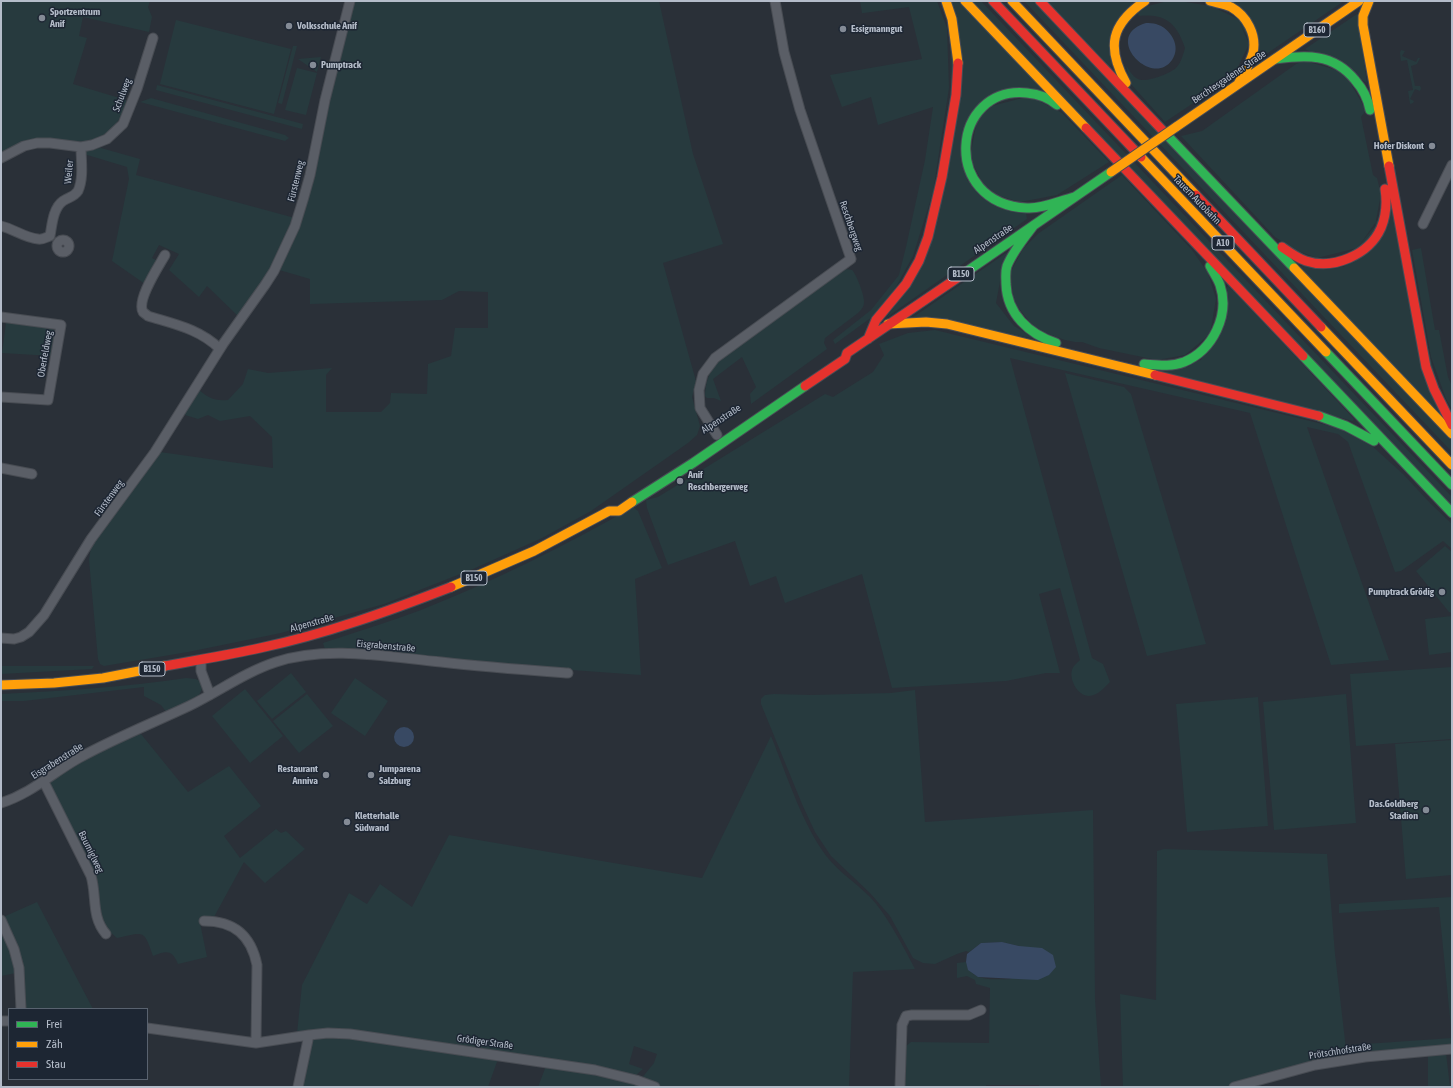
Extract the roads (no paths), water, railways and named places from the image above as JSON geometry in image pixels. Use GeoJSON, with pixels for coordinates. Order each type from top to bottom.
{"type":"FeatureCollection","features":[{"type":"Feature","properties":{"kind":"main road"},"geometry":{"type":"LineString","coordinates":[[868,339],[876,320],[906,284],[919,261],[928,237],[942,177],[956,95],[958,66],[955,34],[952,18],[946,1]]}},
{"type":"Feature","properties":{"kind":"main road"},"geometry":{"type":"LineString","coordinates":[[965,1],[1452,513]]}},
{"type":"Feature","properties":{"kind":"main road","name":"Tauern Autobahn"},"geometry":{"type":"LineString","coordinates":[[993,1],[1452,485]]}},
{"type":"Feature","properties":{"kind":"main road","name":"Tauern Autobahn"},"geometry":{"type":"LineString","coordinates":[[1012,1],[1452,465]]}},
{"type":"Feature","properties":{"kind":"main road"},"geometry":{"type":"LineString","coordinates":[[1040,1],[1452,434]]}},
{"type":"Feature","properties":{"kind":"main road"},"geometry":{"type":"LineString","coordinates":[[1137,103],[1116,64],[1113,44],[1120,23],[1131,10],[1145,1]]}},
{"type":"Feature","properties":{"kind":"main road"},"geometry":{"type":"LineString","coordinates":[[1210,1],[1233,8],[1241,14],[1249,25],[1253,37],[1253,49],[1251,59],[1238,84]]}},
{"type":"Feature","properties":{"kind":"main road","name":"Berchtesgadener Straße"},"geometry":{"type":"LineString","coordinates":[[1111,172],[1359,1]]}},
{"type":"Feature","properties":{"kind":"main road"},"geometry":{"type":"LineString","coordinates":[[1369,1],[1364,16],[1363,26],[1426,367],[1434,389],[1452,425]]}},
{"type":"Feature","properties":{"kind":"main road"},"geometry":{"type":"LineString","coordinates":[[1254,226],[1284,249],[1297,256],[1310,262],[1324,263],[1339,261],[1364,249],[1380,230],[1386,212],[1384,186],[1370,106],[1363,89],[1354,77],[1344,68],[1331,60],[1316,57],[1275,59]]}},
{"type":"Feature","properties":{"kind":"main road"},"geometry":{"type":"LineString","coordinates":[[1074,197],[1028,208],[1003,204],[984,193],[972,178],[966,162],[965,141],[971,122],[984,106],[1000,95],[1021,92],[1041,95],[1053,101],[1077,118]]}},
{"type":"Feature","properties":{"kind":"main road","name":"Alpenstraße"},"geometry":{"type":"LineString","coordinates":[[734,424],[789,388],[839,352],[847,352],[868,339],[1111,172]]}},
{"type":"Feature","properties":{"kind":"main road"},"geometry":{"type":"LineString","coordinates":[[1034,225],[1017,247],[1006,267],[1005,290],[1013,312],[1028,329],[1047,340],[1150,366],[1176,364],[1196,356],[1211,342],[1220,323],[1223,312],[1223,301],[1218,280],[1189,237]]}},
{"type":"Feature","properties":{"kind":"main road"},"geometry":{"type":"LineString","coordinates":[[888,324],[927,322],[946,324],[1336,420],[1362,433],[1383,449],[1395,454]]}},
{"type":"Feature","properties":{"kind":"main road","name":"Alpenstraße"},"geometry":{"type":"LineString","coordinates":[[1,685],[103,678],[201,661],[261,648],[387,612],[460,584],[534,552],[611,507],[619,511],[687,468],[845,359],[847,352]]}},
{"type":"Feature","properties":{"kind":"street","name":"Fürstenweg"},"geometry":{"type":"LineString","coordinates":[[1,638],[14,639],[21,637],[30,632],[44,616],[91,539],[158,448],[220,349],[265,285],[282,254],[295,226],[310,175],[325,100],[350,1]]}},
{"type":"Feature","properties":{"kind":"street","name":"Reschbergweg"},"geometry":{"type":"LineString","coordinates":[[717,435],[700,408],[699,390],[703,374],[711,363],[715,358],[851,259],[800,110],[784,52],[775,1]]}},
{"type":"Feature","properties":{"kind":"street","name":"Schulweg"},"geometry":{"type":"LineString","coordinates":[[1,158],[24,146],[37,143],[81,147],[92,145],[107,139],[123,124],[137,89],[153,38]]}},
{"type":"Feature","properties":{"kind":"street","name":"Weiler"},"geometry":{"type":"LineString","coordinates":[[50,236],[57,207],[62,202],[73,197],[78,190],[81,180],[81,147]]}},
{"type":"Feature","properties":{"kind":"street"},"geometry":{"type":"LineString","coordinates":[[1423,224],[1452,165]]}},
{"type":"Feature","properties":{"kind":"street"},"geometry":{"type":"LineString","coordinates":[[1,226],[11,228],[25,236],[39,240],[50,236],[59,243]]}},
{"type":"Feature","properties":{"kind":"street"},"geometry":{"type":"LineString","coordinates":[[165,255],[148,286],[141,305],[143,312],[148,316],[190,329],[210,339],[220,349]]}},
{"type":"Feature","properties":{"kind":"street","name":"Oberfeldweg"},"geometry":{"type":"LineString","coordinates":[[1,317],[61,325],[48,400],[1,397]]}},
{"type":"Feature","properties":{"kind":"street"},"geometry":{"type":"LineString","coordinates":[[1,468],[32,474]]}},
{"type":"Feature","properties":{"kind":"street","name":"Eisgrabenstraße"},"geometry":{"type":"LineString","coordinates":[[1,803],[15,798],[44,782],[79,758],[210,695],[257,669],[277,662],[312,654],[347,654],[568,673]]}},
{"type":"Feature","properties":{"kind":"street"},"geometry":{"type":"LineString","coordinates":[[201,661],[202,671],[210,695]]}},
{"type":"Feature","properties":{"kind":"street","name":"Baumiglweg"},"geometry":{"type":"LineString","coordinates":[[44,782],[91,876],[94,886],[96,916],[100,928],[106,934]]}},
{"type":"Feature","properties":{"kind":"street"},"geometry":{"type":"LineString","coordinates":[[1,920],[14,949],[19,968],[21,1008]]}},
{"type":"Feature","properties":{"kind":"street"},"geometry":{"type":"LineString","coordinates":[[204,921],[216,921],[234,927],[246,938],[254,952],[257,965],[256,1044]]}},
{"type":"Feature","properties":{"kind":"street"},"geometry":{"type":"LineString","coordinates":[[900,1087],[902,1025],[906,1016],[969,1015],[981,1010]]}},
{"type":"Feature","properties":{"kind":"street","name":"Grödiger Straße"},"geometry":{"type":"LineString","coordinates":[[148,1028],[256,1044],[309,1035],[328,1033],[350,1034],[595,1070],[636,1080],[655,1087]]}},
{"type":"Feature","properties":{"kind":"street"},"geometry":{"type":"LineString","coordinates":[[298,1087],[309,1035]]}},
{"type":"Feature","properties":{"kind":"street","name":"Prötschhofstraße"},"geometry":{"type":"LineString","coordinates":[[1234,1087],[1328,1063],[1365,1057],[1452,1049]]}},
{"type":"Feature","properties":{"kind":"water"},"geometry":{"type":"Polygon","coordinates":[[[1146,23],[1161,26],[1170,33],[1173,38],[1176,49],[1175,55],[1172,60],[1163,67],[1153,68],[1143,64],[1135,57],[1129,48],[1128,38],[1133,30],[1146,23]]]}},
{"type":"Feature","properties":{"kind":"water"},"geometry":{"type":"Polygon","coordinates":[[[404,727],[411,730],[414,737],[411,744],[404,747],[397,744],[394,737],[397,730],[404,727]]]}},
{"type":"Feature","properties":{"kind":"water"},"geometry":{"type":"Polygon","coordinates":[[[1002,942],[1019,946],[1042,948],[1053,955],[1056,967],[1049,975],[1038,980],[978,977],[968,970],[966,962],[967,954],[981,943],[1002,942]]]}},
{"type":"Feature","properties":{"kind":"place","name":"Sportzentrum Anif"},"geometry":{"type":"Point","coordinates":[42,18]}},
{"type":"Feature","properties":{"kind":"place","name":"Volksschule Anif"},"geometry":{"type":"Point","coordinates":[289,26]}},
{"type":"Feature","properties":{"kind":"place","name":"Essigmanngut"},"geometry":{"type":"Point","coordinates":[843,29]}},
{"type":"Feature","properties":{"kind":"place","name":"Pumptrack"},"geometry":{"type":"Point","coordinates":[313,65]}},
{"type":"Feature","properties":{"kind":"place","name":"Hofer Diskont"},"geometry":{"type":"Point","coordinates":[1432,146]}},
{"type":"Feature","properties":{"kind":"place","name":"Anif Reschbergerweg"},"geometry":{"type":"Point","coordinates":[680,481]}},
{"type":"Feature","properties":{"kind":"place","name":"Pumptrack Grödig"},"geometry":{"type":"Point","coordinates":[1442,592]}},
{"type":"Feature","properties":{"kind":"place","name":"Restaurant Anniva"},"geometry":{"type":"Point","coordinates":[326,775]}},
{"type":"Feature","properties":{"kind":"place","name":"Jumparena Salzburg"},"geometry":{"type":"Point","coordinates":[371,775]}},
{"type":"Feature","properties":{"kind":"place","name":"Das.Goldberg Stadion"},"geometry":{"type":"Point","coordinates":[1426,810]}},
{"type":"Feature","properties":{"kind":"place","name":"Kletterhalle Südwand"},"geometry":{"type":"Point","coordinates":[347,822]}}]}
